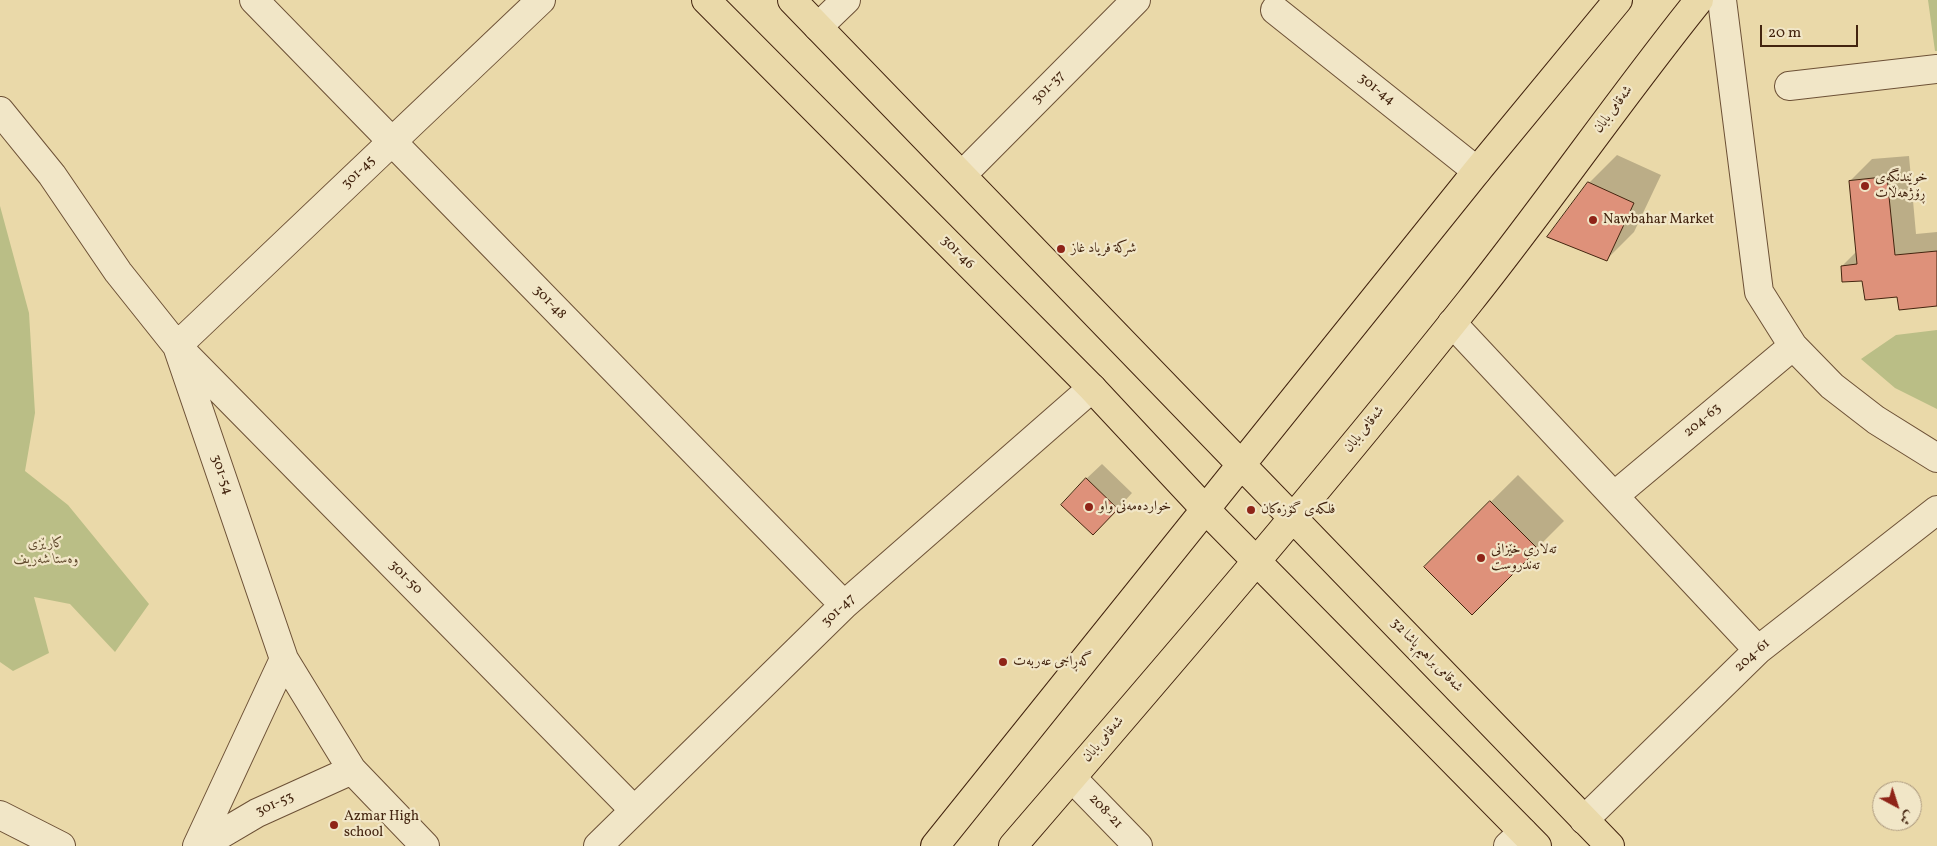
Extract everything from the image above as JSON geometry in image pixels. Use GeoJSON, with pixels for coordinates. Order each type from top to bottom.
{"type":"FeatureCollection","features":[{"type":"Feature","properties":{"kind":"main road","name":"301-46"},"geometry":{"type":"LineString","coordinates":[[706,0],[1092,388],[1205,509]]}},
{"type":"Feature","properties":{"kind":"main road"},"geometry":{"type":"LineString","coordinates":[[792,0],[1242,465]]}},
{"type":"Feature","properties":{"kind":"main road","name":"شەقامی بابان"},"geometry":{"type":"LineString","coordinates":[[1013,846],[1294,519],[1452,322],[1660,48],[1699,0]]}},
{"type":"Feature","properties":{"kind":"main road"},"geometry":{"type":"LineString","coordinates":[[935,846],[1477,170],[1615,1]]}},
{"type":"Feature","properties":{"kind":"main road","name":"شەقامی براهیم پاشا 32"},"geometry":{"type":"LineString","coordinates":[[1242,465],[1610,846]]}},
{"type":"Feature","properties":{"kind":"main road"},"geometry":{"type":"LineString","coordinates":[[1205,509],[1522,841]]}},
{"type":"Feature","properties":{"kind":"street","name":"301-48"},"geometry":{"type":"LineString","coordinates":[[254,0],[844,605]]}},
{"type":"Feature","properties":{"kind":"street","name":"301-45"},"geometry":{"type":"LineString","coordinates":[[176,346],[541,0]]}},
{"type":"Feature","properties":{"kind":"street"},"geometry":{"type":"LineString","coordinates":[[818,27],[846,0]]}},
{"type":"Feature","properties":{"kind":"street","name":"301-37"},"geometry":{"type":"LineString","coordinates":[[962,175],[1136,0]]}},
{"type":"Feature","properties":{"kind":"street"},"geometry":{"type":"LineString","coordinates":[[1722,0],[1759,292],[1792,346],[1832,386],[1876,420],[1937,458]]}},
{"type":"Feature","properties":{"kind":"street","name":"301-44"},"geometry":{"type":"LineString","coordinates":[[1275,10],[1477,170]]}},
{"type":"Feature","properties":{"kind":"street"},"geometry":{"type":"LineString","coordinates":[[1789,86],[1937,69]]}},
{"type":"Feature","properties":{"kind":"street","name":"301-54"},"geometry":{"type":"LineString","coordinates":[[0,111],[52,175],[118,272],[176,346],[284,660],[352,770],[425,846]]}},
{"type":"Feature","properties":{"kind":"street"},"geometry":{"type":"LineString","coordinates":[[1452,322],[1758,650]]}},
{"type":"Feature","properties":{"kind":"street","name":"301-50"},"geometry":{"type":"LineString","coordinates":[[176,346],[634,810]]}},
{"type":"Feature","properties":{"kind":"street","name":"204-63"},"geometry":{"type":"LineString","coordinates":[[1614,496],[1792,346]]}},
{"type":"Feature","properties":{"kind":"street","name":"301-47"},"geometry":{"type":"LineString","coordinates":[[598,846],[844,605],[1092,388]]}},
{"type":"Feature","properties":{"kind":"street","name":"204-61"},"geometry":{"type":"LineString","coordinates":[[1584,820],[1758,650],[1937,510]]}},
{"type":"Feature","properties":{"kind":"street"},"geometry":{"type":"LineString","coordinates":[[197,846],[284,660]]}},
{"type":"Feature","properties":{"kind":"street","name":"301-53"},"geometry":{"type":"LineString","coordinates":[[201,846],[257,813],[352,770]]}},
{"type":"Feature","properties":{"kind":"street","name":"208-21"},"geometry":{"type":"LineString","coordinates":[[1072,778],[1138,846]]}},
{"type":"Feature","properties":{"kind":"street"},"geometry":{"type":"LineString","coordinates":[[0,815],[61,846]]}},
{"type":"Feature","properties":{"kind":"green space"},"geometry":{"type":"Polygon","coordinates":[[[1928,0],[1937,0],[1937,51],[1935,51],[1928,0]]]}},
{"type":"Feature","properties":{"kind":"green space","name":"کارێزی وەستا شەریف"},"geometry":{"type":"Polygon","coordinates":[[[0,206],[29,313],[35,413],[25,471],[68,505],[149,604],[115,652],[70,604],[34,597],[49,653],[13,671],[0,662],[0,206]]]}},
{"type":"Feature","properties":{"kind":"green space"},"geometry":{"type":"Polygon","coordinates":[[[1937,330],[1937,409],[1895,388],[1861,359],[1896,335],[1937,330]]]}},
{"type":"Feature","properties":{"kind":"building"},"geometry":{"type":"Polygon","coordinates":[[[1887,177],[1895,255],[1937,251],[1937,306],[1899,310],[1897,297],[1865,300],[1862,281],[1842,282],[1841,266],[1857,264],[1849,181],[1887,177]]]}},
{"type":"Feature","properties":{"kind":"building","name":"Nawbahar Market"},"geometry":{"type":"Polygon","coordinates":[[[1588,182],[1634,203],[1607,261],[1547,237],[1588,182]]]}},
{"type":"Feature","properties":{"kind":"building","name":"خواردەمەنی واو"},"geometry":{"type":"Polygon","coordinates":[[[1086,478],[1118,509],[1093,535],[1061,505],[1086,478]]]}},
{"type":"Feature","properties":{"kind":"building","name":"تەلاری خێزانی تەندروست"},"geometry":{"type":"Polygon","coordinates":[[[1490,501],[1538,549],[1472,615],[1424,567],[1490,501]]]}},
{"type":"Feature","properties":{"kind":"place","name":"خوێندنگەی ڕۆژهەڵات"},"geometry":{"type":"Point","coordinates":[1865,186]}},
{"type":"Feature","properties":{"kind":"place","name":"Nawbahar Market"},"geometry":{"type":"Point","coordinates":[1593,220]}},
{"type":"Feature","properties":{"kind":"place","name":"شرکة فرياد غاز"},"geometry":{"type":"Point","coordinates":[1061,249]}},
{"type":"Feature","properties":{"kind":"place","name":"خواردەمەنی واو"},"geometry":{"type":"Point","coordinates":[1089,507]}},
{"type":"Feature","properties":{"kind":"place","name":"فلکەی گۆزەکان"},"geometry":{"type":"Point","coordinates":[1251,510]}},
{"type":"Feature","properties":{"kind":"place","name":"تەلاری خێزانی تەندروست"},"geometry":{"type":"Point","coordinates":[1481,558]}},
{"type":"Feature","properties":{"kind":"place","name":"گەڕاجی عەربەت"},"geometry":{"type":"Point","coordinates":[1003,662]}},
{"type":"Feature","properties":{"kind":"place","name":"Azmar High school"},"geometry":{"type":"Point","coordinates":[334,825]}}]}
